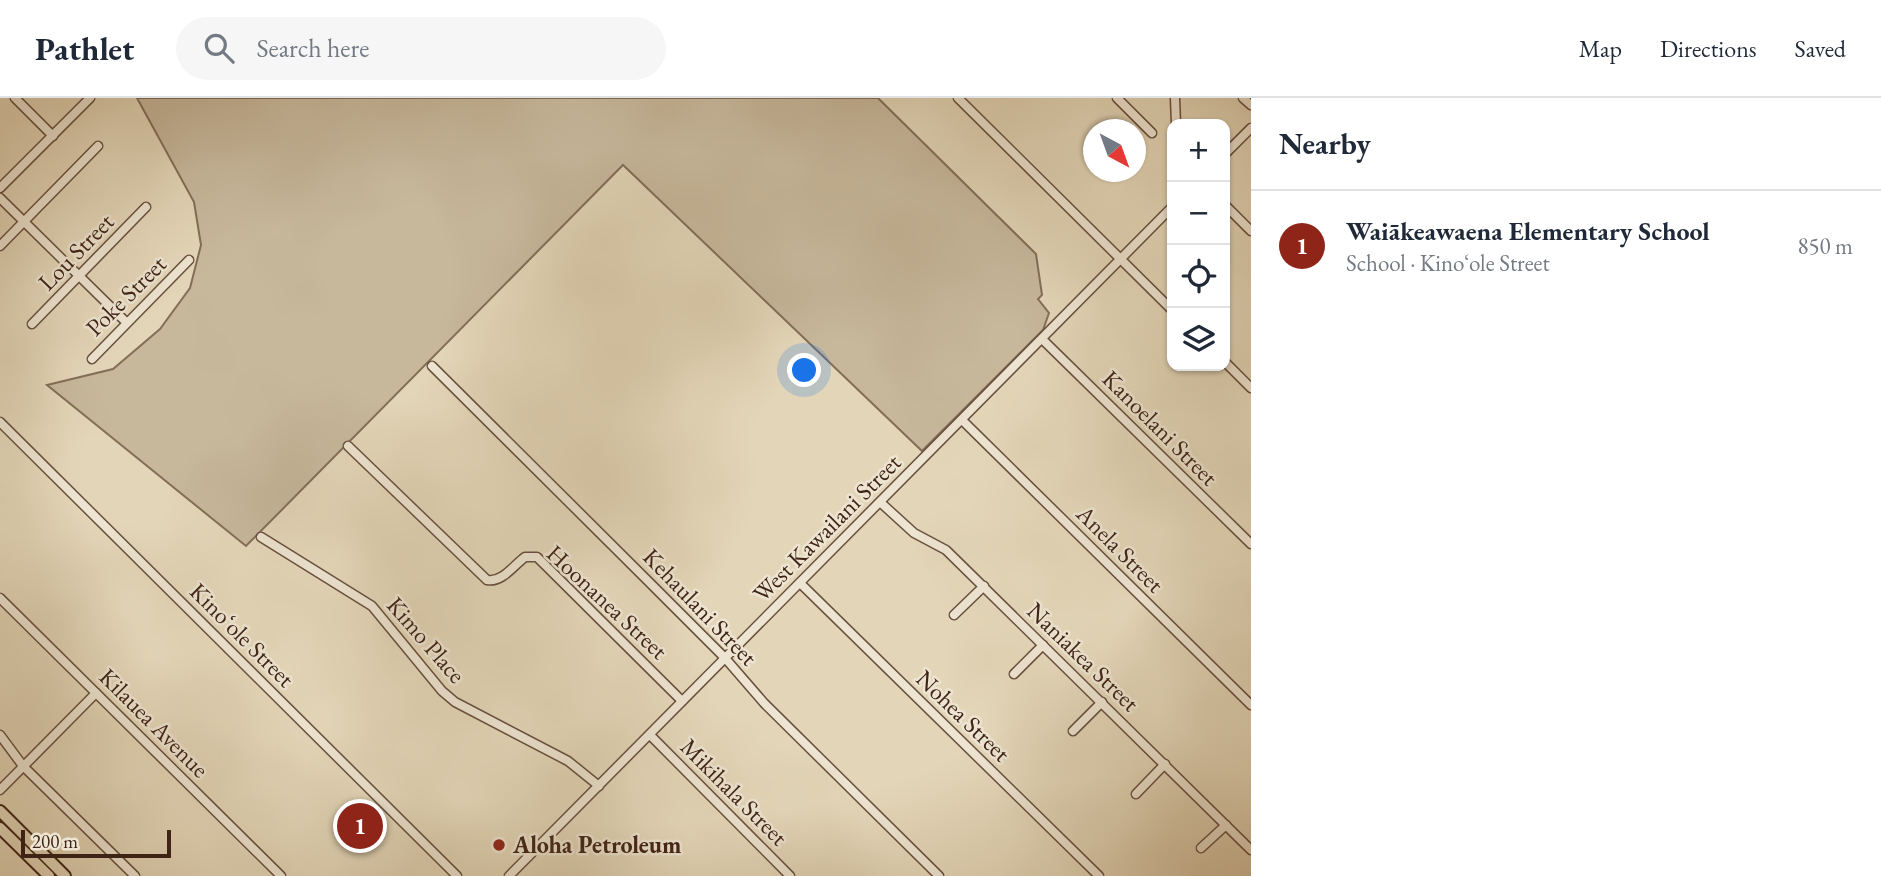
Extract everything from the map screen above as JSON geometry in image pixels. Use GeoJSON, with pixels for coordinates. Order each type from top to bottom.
{"type":"FeatureCollection","features":[{"type":"Feature","properties":{"kind":"highway"},"geometry":{"type":"LineString","coordinates":[[0,811],[65,876]]}},
{"type":"Feature","properties":{"kind":"highway"},"geometry":{"type":"LineString","coordinates":[[0,828],[49,876]]}},
{"type":"Feature","properties":{"kind":"street"},"geometry":{"type":"LineString","coordinates":[[15,98],[54,136]]}},
{"type":"Feature","properties":{"kind":"street"},"geometry":{"type":"LineString","coordinates":[[0,188],[90,98]]}},
{"type":"Feature","properties":{"kind":"street"},"geometry":{"type":"LineString","coordinates":[[958,98],[1170,308]]}},
{"type":"Feature","properties":{"kind":"street"},"geometry":{"type":"LineString","coordinates":[[1175,98],[1176,119]]}},
{"type":"Feature","properties":{"kind":"street"},"geometry":{"type":"LineString","coordinates":[[1242,98],[1251,105]]}},
{"type":"Feature","properties":{"kind":"street"},"geometry":{"type":"LineString","coordinates":[[1123,100],[1152,132]]}},
{"type":"Feature","properties":{"kind":"street"},"geometry":{"type":"LineString","coordinates":[[1230,150],[1251,128]]}},
{"type":"Feature","properties":{"kind":"street"},"geometry":{"type":"LineString","coordinates":[[0,246],[98,146]]}},
{"type":"Feature","properties":{"kind":"street"},"geometry":{"type":"LineString","coordinates":[[0,198],[126,322]]}},
{"type":"Feature","properties":{"kind":"street","name":"Lou Street"},"geometry":{"type":"LineString","coordinates":[[32,324],[146,207]]}},
{"type":"Feature","properties":{"kind":"street"},"geometry":{"type":"LineString","coordinates":[[1230,210],[1251,231]]}},
{"type":"Feature","properties":{"kind":"street","name":"West Kawailani Street"},"geometry":{"type":"LineString","coordinates":[[509,876],[1167,212]]}},
{"type":"Feature","properties":{"kind":"street","name":"Poke Street"},"geometry":{"type":"LineString","coordinates":[[92,359],[189,260]]}},
{"type":"Feature","properties":{"kind":"street","name":"Kanoelani Street"},"geometry":{"type":"LineString","coordinates":[[1042,339],[1251,544]]}},
{"type":"Feature","properties":{"kind":"street","name":"Kehaulani Street"},"geometry":{"type":"LineString","coordinates":[[432,366],[724,658],[764,703],[939,876]]}},
{"type":"Feature","properties":{"kind":"street"},"geometry":{"type":"LineString","coordinates":[[1230,367],[1251,388]]}},
{"type":"Feature","properties":{"kind":"street","name":"Anela Street"},"geometry":{"type":"LineString","coordinates":[[962,420],[1251,705]]}},
{"type":"Feature","properties":{"kind":"street","name":"Kinoʻole Street"},"geometry":{"type":"LineString","coordinates":[[0,422],[457,876]]}},
{"type":"Feature","properties":{"kind":"street","name":"Hoonanea Street"},"geometry":{"type":"LineString","coordinates":[[348,446],[487,580],[500,579],[525,557],[537,556],[682,701]]}},
{"type":"Feature","properties":{"kind":"street","name":"Naniakea Street"},"geometry":{"type":"LineString","coordinates":[[880,502],[914,533],[946,550],[1251,850]]}},
{"type":"Feature","properties":{"kind":"street","name":"Kimo Place"},"geometry":{"type":"LineString","coordinates":[[261,537],[372,606],[442,691],[455,702],[561,757],[599,786]]}},
{"type":"Feature","properties":{"kind":"street","name":"Nohea Street"},"geometry":{"type":"LineString","coordinates":[[800,583],[1098,876]]}},
{"type":"Feature","properties":{"kind":"street"},"geometry":{"type":"LineString","coordinates":[[954,615],[984,586]]}},
{"type":"Feature","properties":{"kind":"street","name":"Kilauea Avenue"},"geometry":{"type":"LineString","coordinates":[[0,598],[281,876]]}},
{"type":"Feature","properties":{"kind":"street"},"geometry":{"type":"LineString","coordinates":[[1014,674],[1044,645]]}},
{"type":"Feature","properties":{"kind":"street"},"geometry":{"type":"LineString","coordinates":[[0,790],[96,693]]}},
{"type":"Feature","properties":{"kind":"street"},"geometry":{"type":"LineString","coordinates":[[1073,731],[1102,702]]}},
{"type":"Feature","properties":{"kind":"street"},"geometry":{"type":"LineString","coordinates":[[0,735],[23,766],[135,876]]}},
{"type":"Feature","properties":{"kind":"street","name":"Mikihala Street"},"geometry":{"type":"LineString","coordinates":[[650,735],[790,876]]}},
{"type":"Feature","properties":{"kind":"street"},"geometry":{"type":"LineString","coordinates":[[1136,794],[1165,764]]}},
{"type":"Feature","properties":{"kind":"street"},"geometry":{"type":"LineString","coordinates":[[1201,848],[1226,825]]}},
{"type":"Feature","properties":{"kind":"shaded area"},"geometry":{"type":"Polygon","coordinates":[[[137,98],[878,98],[1036,254],[1042,295],[1038,299],[1049,313],[1043,330],[922,451],[623,165],[246,546],[47,385],[113,369],[160,329],[190,288],[201,245],[194,202],[137,98]]]}},
{"type":"Feature","properties":{"kind":"place","name":"Waiākeawaena Elementary School"},"geometry":{"type":"Point","coordinates":[360,826]}},
{"type":"Feature","properties":{"kind":"place","name":"Aloha Petroleum"},"geometry":{"type":"Point","coordinates":[499,845]}}]}
